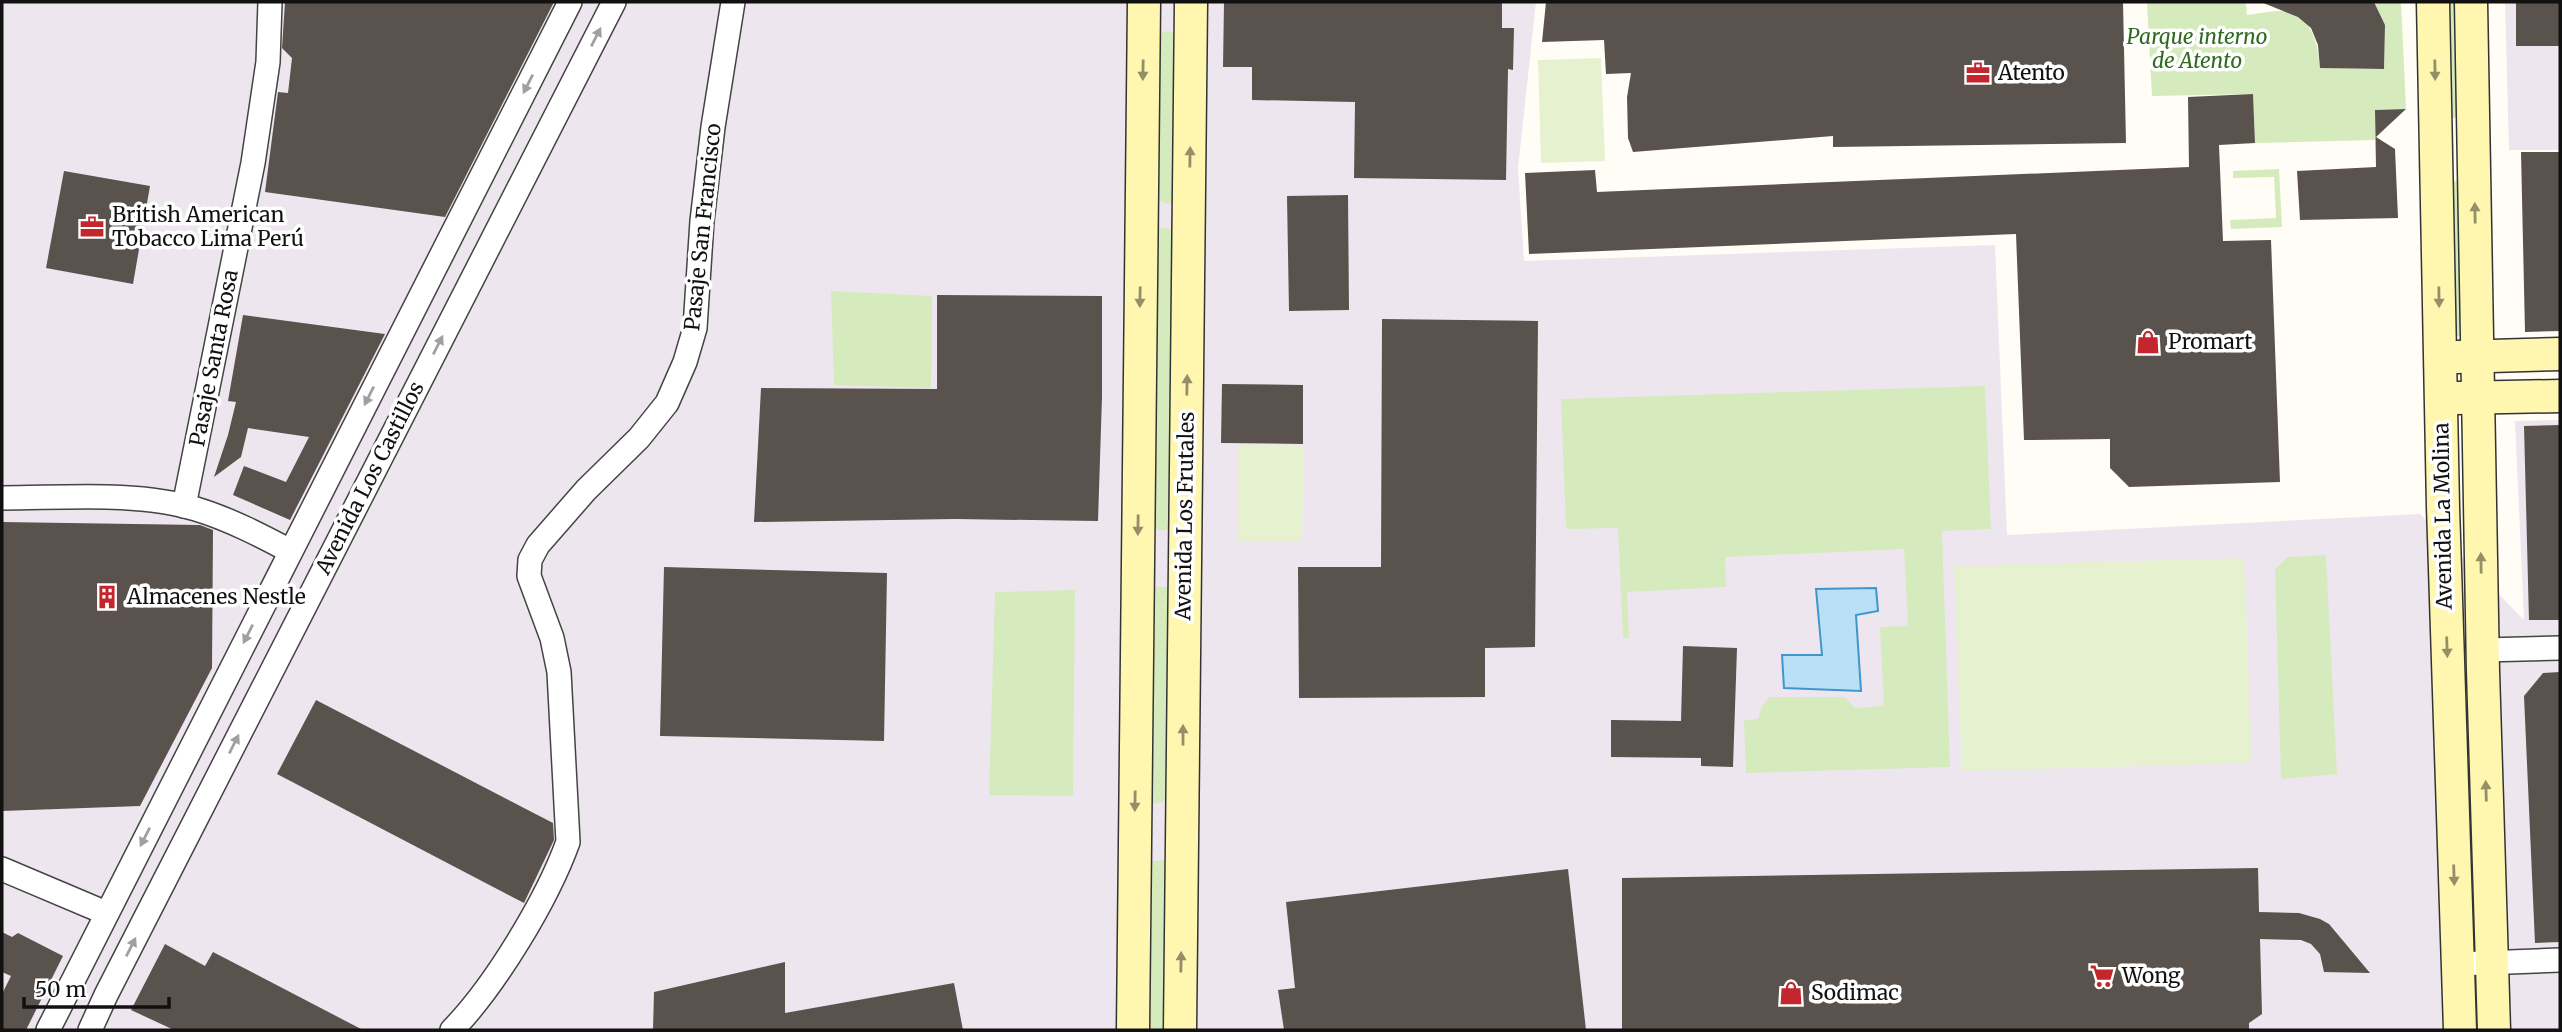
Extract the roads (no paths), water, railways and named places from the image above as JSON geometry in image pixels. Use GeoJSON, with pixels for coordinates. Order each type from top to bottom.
{"type":"FeatureCollection","features":[{"type":"Feature","properties":{"kind":"main road","name":"Avenida La Molina"},"geometry":{"type":"LineString","coordinates":[[2433,2],[2441,399],[2460,1030]]}},
{"type":"Feature","properties":{"kind":"main road","name":"Avenida La Molina"},"geometry":{"type":"LineString","coordinates":[[2471,2],[2483,650],[2494,1030]]}},
{"type":"Feature","properties":{"kind":"main road"},"geometry":{"type":"LineString","coordinates":[[1133,1030],[1144,4],[1191,5]]}},
{"type":"Feature","properties":{"kind":"main road","name":"Avenida Los Frutales"},"geometry":{"type":"LineString","coordinates":[[1180,1030],[1191,5]]}},
{"type":"Feature","properties":{"kind":"main road"},"geometry":{"type":"LineString","coordinates":[[2437,143],[2474,142]]}},
{"type":"Feature","properties":{"kind":"main road"},"geometry":{"type":"LineString","coordinates":[[2440,357],[2560,354]]}},
{"type":"Feature","properties":{"kind":"main road"},"geometry":{"type":"LineString","coordinates":[[2441,399],[2560,396]]}},
{"type":"Feature","properties":{"kind":"street","name":"Pasaje Santa Rosa"},"geometry":{"type":"LineString","coordinates":[[184,506],[253,163],[268,62],[270,2]]}},
{"type":"Feature","properties":{"kind":"street","name":"Avenida Los Castillos"},"geometry":{"type":"LineString","coordinates":[[48,1030],[570,2]]}},
{"type":"Feature","properties":{"kind":"street","name":"Avenida Los Castillos"},"geometry":{"type":"LineString","coordinates":[[90,1030],[614,2]]}},
{"type":"Feature","properties":{"kind":"street","name":"Pasaje San Francisco"},"geometry":{"type":"LineString","coordinates":[[452,1030],[467,1015],[526,928],[560,864],[568,842],[559,672],[552,638],[529,576],[530,560],[538,545],[639,438],[667,403],[685,362],[695,328],[710,154],[733,2]]}},
{"type":"Feature","properties":{"kind":"street"},"geometry":{"type":"LineString","coordinates":[[545,51],[581,67]]}},
{"type":"Feature","properties":{"kind":"street"},"geometry":{"type":"LineString","coordinates":[[426,285],[460,303]]}},
{"type":"Feature","properties":{"kind":"street"},"geometry":{"type":"LineString","coordinates":[[2,498],[108,498],[184,506],[222,518],[290,551]]}},
{"type":"Feature","properties":{"kind":"street"},"geometry":{"type":"LineString","coordinates":[[308,516],[344,530]]}},
{"type":"Feature","properties":{"kind":"street"},"geometry":{"type":"LineString","coordinates":[[2483,650],[2560,648]]}},
{"type":"Feature","properties":{"kind":"street"},"geometry":{"type":"LineString","coordinates":[[2,869],[106,913]]}},
{"type":"Feature","properties":{"kind":"street"},"geometry":{"type":"LineString","coordinates":[[2457,964],[2560,960]]}},
{"type":"Feature","properties":{"kind":"street"},"geometry":{"type":"LineString","coordinates":[[74,980],[106,995]]}},
{"type":"Feature","properties":{"kind":"water"},"geometry":{"type":"Polygon","coordinates":[[[1876,588],[1878,611],[1856,615],[1861,691],[1784,688],[1782,655],[1822,655],[1816,589],[1876,588]]]}},
{"type":"Feature","properties":{"kind":"place","name":"Atento"},"geometry":{"type":"Point","coordinates":[1978,73]}},
{"type":"Feature","properties":{"kind":"place","name":"British American Tobacco Lima Perú"},"geometry":{"type":"Point","coordinates":[92,227]}},
{"type":"Feature","properties":{"kind":"place","name":"Promart"},"geometry":{"type":"Point","coordinates":[2148,342]}},
{"type":"Feature","properties":{"kind":"place","name":"Almacenes Nestle"},"geometry":{"type":"Point","coordinates":[107,597]}},
{"type":"Feature","properties":{"kind":"place","name":"Wong"},"geometry":{"type":"Point","coordinates":[2102,976]}},
{"type":"Feature","properties":{"kind":"place","name":"Sodimac"},"geometry":{"type":"Point","coordinates":[1791,993]}},
{"type":"Feature","properties":{"kind":"park label","name":"Parque interno de Atento"},"geometry":{"type":"Point","coordinates":[2197,49]}}]}
